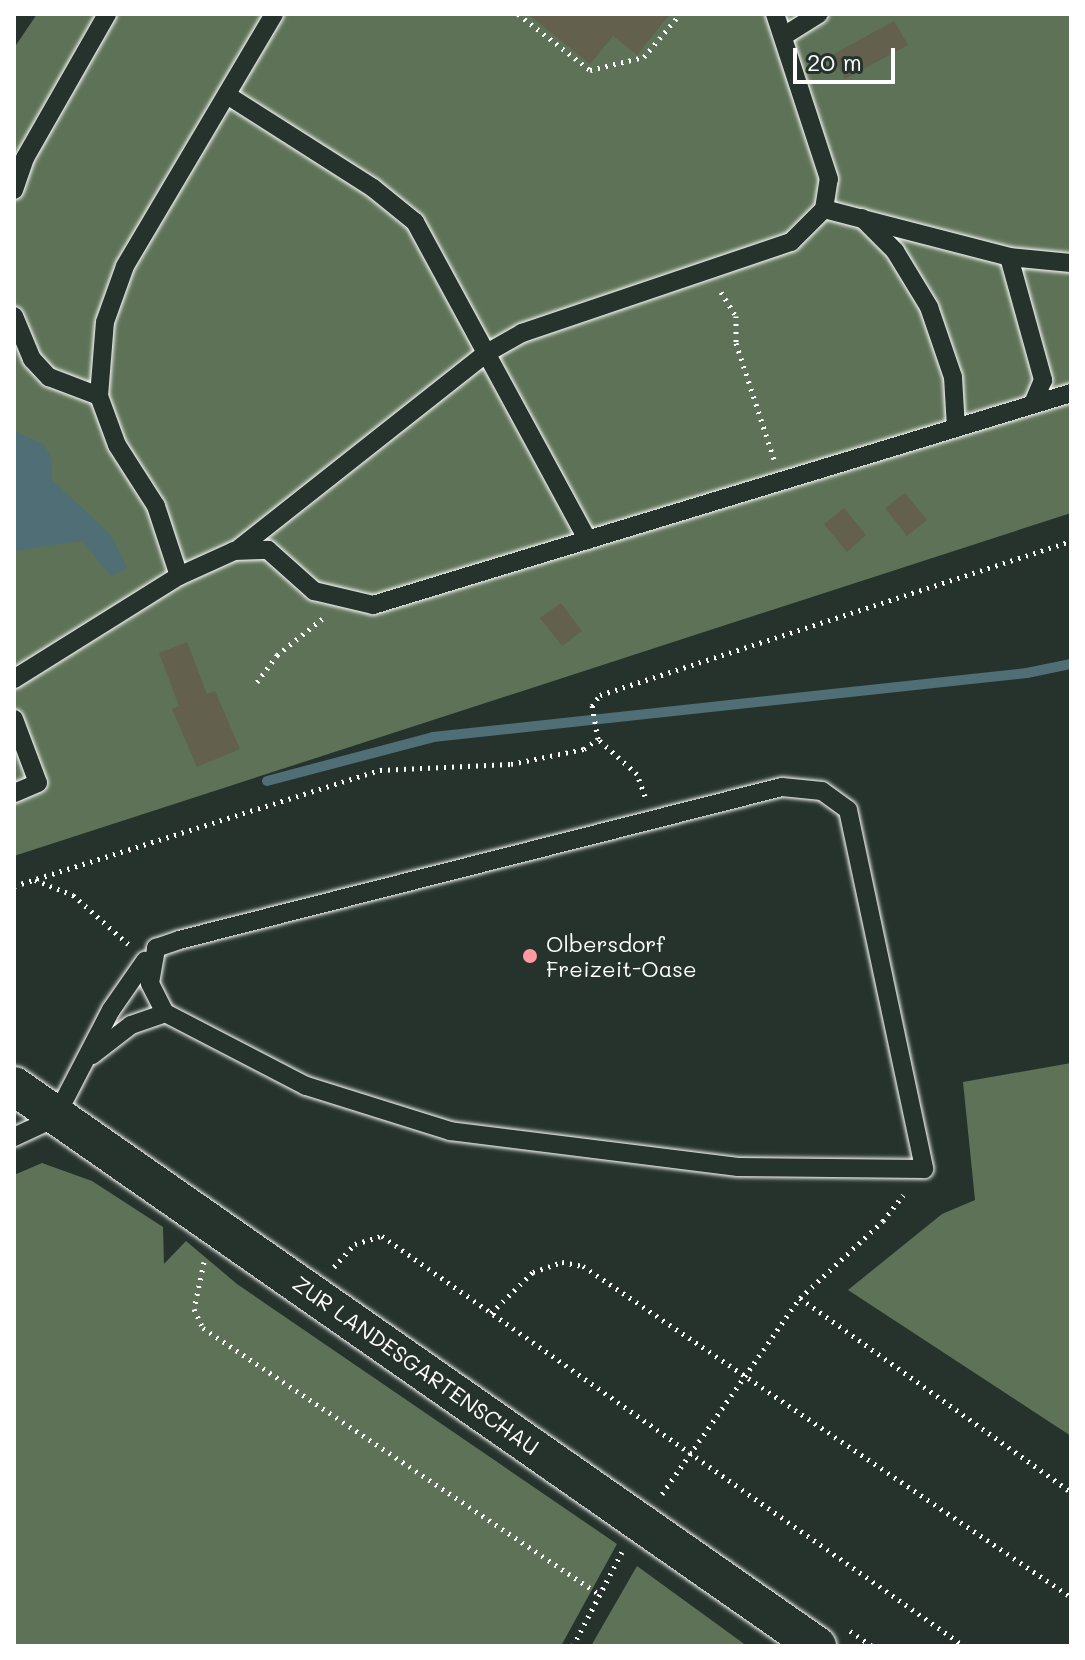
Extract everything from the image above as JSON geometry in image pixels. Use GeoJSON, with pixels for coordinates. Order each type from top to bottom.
{"type":"FeatureCollection","features":[{"type":"Feature","properties":{"kind":"street","name":"ZUR LANDESGARTENSCHAU"},"geometry":{"type":"LineString","coordinates":[[14,1086],[55,1118],[220,1229],[817,1646]]}},
{"type":"Feature","properties":{"kind":"lane"},"geometry":{"type":"LineString","coordinates":[[14,190],[25,158],[107,14]]}},
{"type":"Feature","properties":{"kind":"lane"},"geometry":{"type":"LineString","coordinates":[[179,576],[156,506],[117,445],[99,396],[105,322],[125,266],[274,14]]}},
{"type":"Feature","properties":{"kind":"lane"},"geometry":{"type":"LineString","coordinates":[[14,679],[179,576],[234,551],[485,354],[522,333],[791,242],[824,209],[829,179],[785,35],[775,14]]}},
{"type":"Feature","properties":{"kind":"lane"},"geometry":{"type":"LineString","coordinates":[[785,35],[819,14]]}},
{"type":"Feature","properties":{"kind":"lane"},"geometry":{"type":"LineString","coordinates":[[227,95],[373,188],[415,222],[588,540]]}},
{"type":"Feature","properties":{"kind":"lane"},"geometry":{"type":"LineString","coordinates":[[824,209],[1009,257],[1071,263]]}},
{"type":"Feature","properties":{"kind":"lane"},"geometry":{"type":"LineString","coordinates":[[862,217],[895,251],[929,307],[953,377],[956,428]]}},
{"type":"Feature","properties":{"kind":"lane"},"geometry":{"type":"LineString","coordinates":[[1009,257],[1043,380],[1033,403]]}},
{"type":"Feature","properties":{"kind":"lane"},"geometry":{"type":"LineString","coordinates":[[14,316],[23,360],[49,377],[99,396]]}},
{"type":"Feature","properties":{"kind":"lane"},"geometry":{"type":"LineString","coordinates":[[234,551],[268,550],[314,591],[373,605],[1071,393]]}},
{"type":"Feature","properties":{"kind":"lane"},"geometry":{"type":"LineString","coordinates":[[14,719],[38,783],[14,793]]}},
{"type":"Feature","properties":{"kind":"lane"},"geometry":{"type":"LineString","coordinates":[[782,787],[822,791],[848,810],[924,1169],[738,1167],[450,1131],[306,1086],[165,1013],[150,983],[156,948],[654,818],[782,787]]}},
{"type":"Feature","properties":{"kind":"lane"},"geometry":{"type":"LineString","coordinates":[[14,1137],[55,1118],[84,1061],[145,961]]}},
{"type":"Feature","properties":{"kind":"lane"},"geometry":{"type":"LineString","coordinates":[[84,1061],[131,1025],[165,1013]]}},
{"type":"Feature","properties":{"kind":"path"},"geometry":{"type":"LineString","coordinates":[[518,14],[590,70],[644,57],[680,14]]}},
{"type":"Feature","properties":{"kind":"path"},"geometry":{"type":"LineString","coordinates":[[707,271],[736,316],[736,343],[756,416],[783,481]]}},
{"type":"Feature","properties":{"kind":"path"},"geometry":{"type":"LineString","coordinates":[[654,818],[637,774],[598,739],[592,706],[600,695],[660,672],[1071,541]]}},
{"type":"Feature","properties":{"kind":"path"},"geometry":{"type":"LineString","coordinates":[[257,682],[277,655],[315,627],[341,597]]}},
{"type":"Feature","properties":{"kind":"path"},"geometry":{"type":"LineString","coordinates":[[14,886],[380,770],[511,764],[584,749],[598,739]]}},
{"type":"Feature","properties":{"kind":"path"},"geometry":{"type":"LineString","coordinates":[[34,879],[73,895],[145,961]]}},
{"type":"Feature","properties":{"kind":"path"},"geometry":{"type":"LineString","coordinates":[[573,1646],[642,1522],[800,1298],[883,1221],[924,1169]]}},
{"type":"Feature","properties":{"kind":"path"},"geometry":{"type":"LineString","coordinates":[[220,1229],[197,1277],[194,1309],[203,1328],[600,1595]]}},
{"type":"Feature","properties":{"kind":"path"},"geometry":{"type":"LineString","coordinates":[[334,1267],[355,1244],[382,1236],[692,1451],[964,1646]]}},
{"type":"Feature","properties":{"kind":"path"},"geometry":{"type":"LineString","coordinates":[[491,1313],[533,1272],[562,1262],[583,1266],[1071,1597]]}},
{"type":"Feature","properties":{"kind":"path"},"geometry":{"type":"LineString","coordinates":[[800,1298],[1071,1492]]}},
{"type":"Feature","properties":{"kind":"green space"},"geometry":{"type":"Polygon","coordinates":[[[37,14],[1071,14],[1071,513],[14,856],[14,48],[37,14]]]}},
{"type":"Feature","properties":{"kind":"green space"},"geometry":{"type":"Polygon","coordinates":[[[1071,1063],[1071,1436],[848,1290],[942,1214],[975,1200],[963,1082],[1071,1063]]]}},
{"type":"Feature","properties":{"kind":"green space"},"geometry":{"type":"Polygon","coordinates":[[[42,1163],[92,1181],[163,1227],[164,1264],[186,1241],[237,1284],[617,1544],[561,1646],[14,1646],[14,1175],[42,1163]]]}},
{"type":"Feature","properties":{"kind":"green space"},"geometry":{"type":"Polygon","coordinates":[[[637,1566],[747,1646],[591,1646],[637,1566]]]}},
{"type":"Feature","properties":{"kind":"water"},"geometry":{"type":"Polygon","coordinates":[[[14,431],[43,444],[51,457],[52,480],[110,534],[127,568],[111,576],[82,541],[14,551],[14,431]]]}},
{"type":"Feature","properties":{"kind":"building"},"geometry":{"type":"Polygon","coordinates":[[[528,14],[670,14],[637,55],[613,36],[590,64],[528,14]]]}},
{"type":"Feature","properties":{"kind":"building"},"geometry":{"type":"Polygon","coordinates":[[[894,21],[908,45],[845,79],[832,55],[894,21]]]}},
{"type":"Feature","properties":{"kind":"building"},"geometry":{"type":"Polygon","coordinates":[[[905,493],[927,520],[907,536],[885,508],[905,493]]]}},
{"type":"Feature","properties":{"kind":"building"},"geometry":{"type":"Polygon","coordinates":[[[844,508],[866,535],[847,552],[824,524],[844,508]]]}},
{"type":"Feature","properties":{"kind":"building"},"geometry":{"type":"Polygon","coordinates":[[[561,603],[582,631],[562,646],[540,618],[561,603]]]}},
{"type":"Feature","properties":{"kind":"building"},"geometry":{"type":"Polygon","coordinates":[[[187,642],[207,694],[215,691],[240,749],[197,767],[172,709],[179,706],[159,653],[187,642]]]}},
{"type":"Feature","properties":{"kind":"waterway"},"geometry":{"type":"LineString","coordinates":[[267,781],[433,737],[1027,673],[1071,664]]}},
{"type":"Feature","properties":{"kind":"place","name":"Olbersdorf Freizeit-Oase"},"geometry":{"type":"Point","coordinates":[530,956]}}]}
